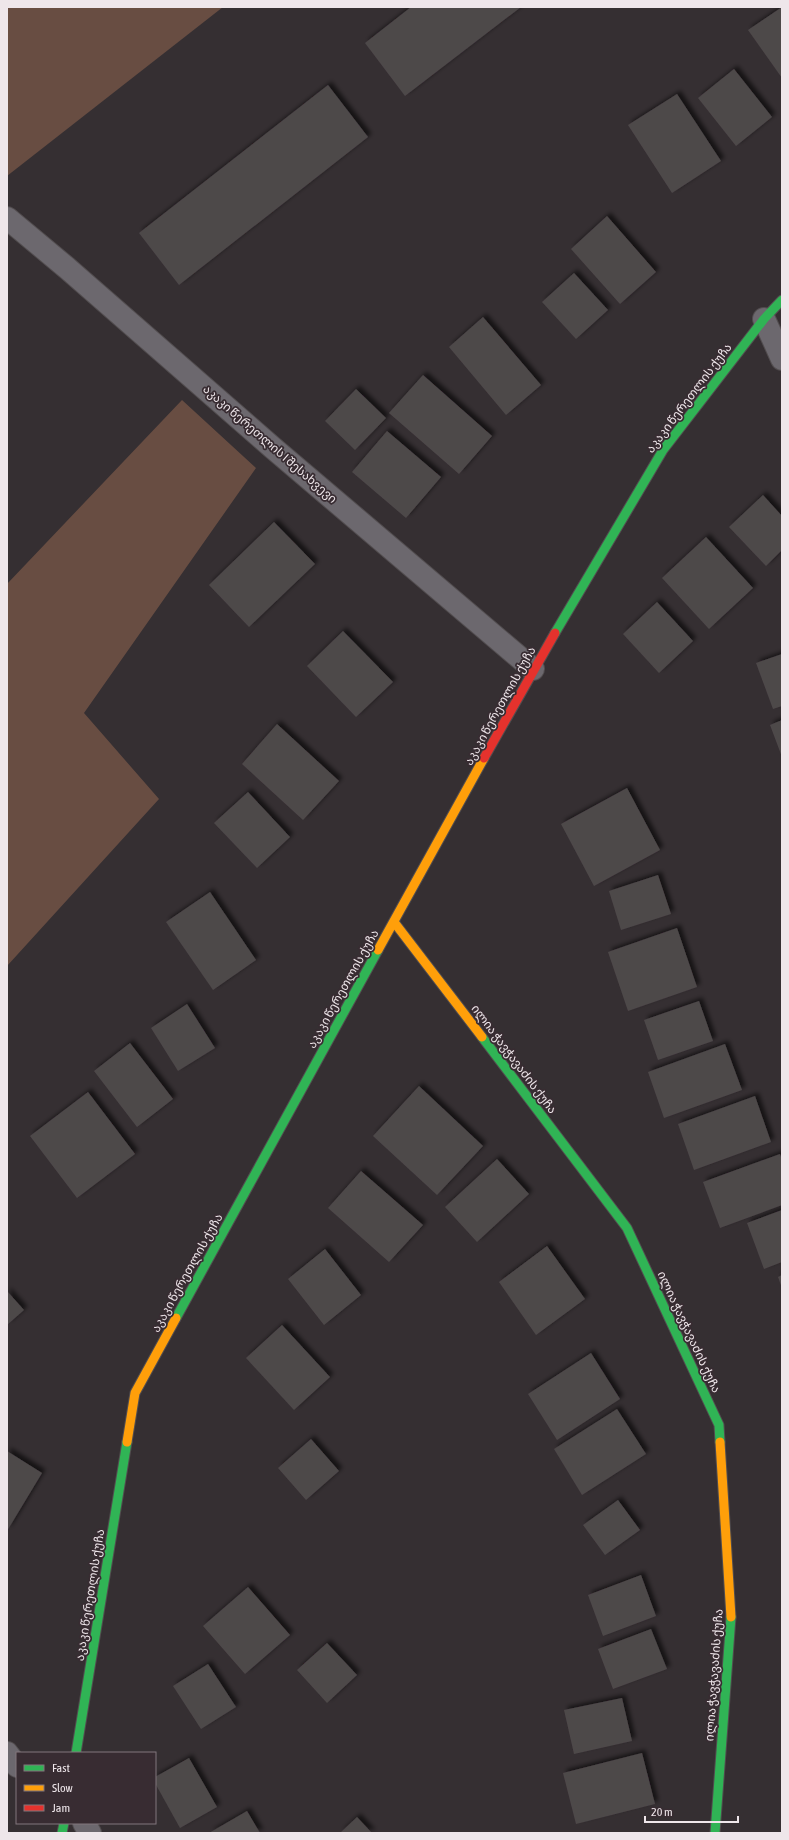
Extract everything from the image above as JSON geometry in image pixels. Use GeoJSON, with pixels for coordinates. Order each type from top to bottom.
{"type":"FeatureCollection","features":[{"type":"Feature","properties":{"kind":"street","name":"აკაკი წერეთლის I შესახვევი"},"geometry":{"type":"LineString","coordinates":[[7,218],[68,268],[274,448],[533,669]]}},
{"type":"Feature","properties":{"kind":"street","name":"აკაკი წერეთლის ქუჩა"},"geometry":{"type":"LineString","coordinates":[[76,1752],[135,1393],[533,669],[663,450],[764,319],[782,300]]}},
{"type":"Feature","properties":{"kind":"street"},"geometry":{"type":"LineString","coordinates":[[764,319],[782,359]]}},
{"type":"Feature","properties":{"kind":"street","name":"ილია ჭავჭავაძის ქუჩა"},"geometry":{"type":"LineString","coordinates":[[394,922],[627,1228],[719,1425],[731,1618],[715,1833]]}},
{"type":"Feature","properties":{"kind":"street"},"geometry":{"type":"LineString","coordinates":[[7,1753],[16,1765]]}},
{"type":"Feature","properties":{"kind":"street"},"geometry":{"type":"LineString","coordinates":[[85,1824],[90,1833]]}},
{"type":"Feature","properties":{"kind":"shaded area"},"geometry":{"type":"Polygon","coordinates":[[[7,7],[223,7],[7,176],[7,7]]]}},
{"type":"Feature","properties":{"kind":"shaded area"},"geometry":{"type":"Polygon","coordinates":[[[182,400],[256,468],[84,713],[159,799],[7,966],[7,584],[182,400]]]}},
{"type":"Feature","properties":{"kind":"building"},"geometry":{"type":"Polygon","coordinates":[[[411,7],[521,7],[405,96],[365,43],[411,7]]]}},
{"type":"Feature","properties":{"kind":"building"},"geometry":{"type":"Polygon","coordinates":[[[782,7],[782,78],[748,30],[782,7]]]}},
{"type":"Feature","properties":{"kind":"building"},"geometry":{"type":"Polygon","coordinates":[[[734,69],[772,117],[736,146],[698,98],[734,69]]]}},
{"type":"Feature","properties":{"kind":"building"},"geometry":{"type":"Polygon","coordinates":[[[328,85],[368,137],[179,285],[139,233],[328,85]]]}},
{"type":"Feature","properties":{"kind":"building"},"geometry":{"type":"Polygon","coordinates":[[[677,94],[721,161],[672,193],[628,125],[677,94]]]}},
{"type":"Feature","properties":{"kind":"building"},"geometry":{"type":"Polygon","coordinates":[[[607,216],[656,272],[620,304],[571,249],[607,216]]]}},
{"type":"Feature","properties":{"kind":"building"},"geometry":{"type":"Polygon","coordinates":[[[574,273],[608,310],[576,339],[542,302],[574,273]]]}},
{"type":"Feature","properties":{"kind":"building"},"geometry":{"type":"Polygon","coordinates":[[[483,317],[541,385],[506,415],[449,347],[483,317]]]}},
{"type":"Feature","properties":{"kind":"building"},"geometry":{"type":"Polygon","coordinates":[[[423,375],[492,436],[459,474],[389,413],[423,375]]]}},
{"type":"Feature","properties":{"kind":"building"},"geometry":{"type":"Polygon","coordinates":[[[356,389],[386,418],[355,450],[325,421],[356,389]]]}},
{"type":"Feature","properties":{"kind":"building"},"geometry":{"type":"Polygon","coordinates":[[[387,431],[441,477],[406,518],[352,472],[387,431]]]}},
{"type":"Feature","properties":{"kind":"building"},"geometry":{"type":"Polygon","coordinates":[[[763,495],[782,516],[782,550],[766,566],[729,527],[763,495]]]}},
{"type":"Feature","properties":{"kind":"building"},"geometry":{"type":"Polygon","coordinates":[[[274,522],[315,564],[249,627],[209,585],[274,522]]]}},
{"type":"Feature","properties":{"kind":"building"},"geometry":{"type":"Polygon","coordinates":[[[706,537],[753,588],[709,629],[662,578],[706,537]]]}},
{"type":"Feature","properties":{"kind":"building"},"geometry":{"type":"Polygon","coordinates":[[[657,602],[693,641],[659,673],[623,634],[657,602]]]}},
{"type":"Feature","properties":{"kind":"building"},"geometry":{"type":"Polygon","coordinates":[[[343,631],[393,682],[356,717],[307,666],[343,631]]]}},
{"type":"Feature","properties":{"kind":"building"},"geometry":{"type":"Polygon","coordinates":[[[782,654],[782,706],[773,709],[756,663],[782,654]]]}},
{"type":"Feature","properties":{"kind":"building"},"geometry":{"type":"Polygon","coordinates":[[[782,720],[782,757],[770,725],[782,720]]]}},
{"type":"Feature","properties":{"kind":"building"},"geometry":{"type":"Polygon","coordinates":[[[277,724],[339,781],[303,820],[242,764],[277,724]]]}},
{"type":"Feature","properties":{"kind":"building"},"geometry":{"type":"Polygon","coordinates":[[[627,788],[660,850],[594,886],[561,824],[627,788]]]}},
{"type":"Feature","properties":{"kind":"building"},"geometry":{"type":"Polygon","coordinates":[[[248,792],[290,837],[257,868],[214,823],[248,792]]]}},
{"type":"Feature","properties":{"kind":"building"},"geometry":{"type":"Polygon","coordinates":[[[658,875],[671,914],[621,930],[609,891],[658,875]]]}},
{"type":"Feature","properties":{"kind":"building"},"geometry":{"type":"Polygon","coordinates":[[[210,892],[256,960],[213,990],[166,922],[210,892]]]}},
{"type":"Feature","properties":{"kind":"building"},"geometry":{"type":"Polygon","coordinates":[[[677,928],[697,987],[628,1011],[608,952],[677,928]]]}},
{"type":"Feature","properties":{"kind":"building"},"geometry":{"type":"Polygon","coordinates":[[[699,1001],[713,1041],[658,1060],[644,1020],[699,1001]]]}},
{"type":"Feature","properties":{"kind":"building"},"geometry":{"type":"Polygon","coordinates":[[[187,1004],[215,1048],[178,1071],[151,1028],[187,1004]]]}},
{"type":"Feature","properties":{"kind":"building"},"geometry":{"type":"Polygon","coordinates":[[[130,1043],[173,1099],[137,1127],[94,1071],[130,1043]]]}},
{"type":"Feature","properties":{"kind":"building"},"geometry":{"type":"Polygon","coordinates":[[[725,1044],[742,1090],[664,1118],[648,1072],[725,1044]]]}},
{"type":"Feature","properties":{"kind":"building"},"geometry":{"type":"Polygon","coordinates":[[[419,1086],[483,1146],[437,1195],[373,1136],[419,1086]]]}},
{"type":"Feature","properties":{"kind":"building"},"geometry":{"type":"Polygon","coordinates":[[[88,1092],[135,1154],[77,1198],[30,1136],[88,1092]]]}},
{"type":"Feature","properties":{"kind":"building"},"geometry":{"type":"Polygon","coordinates":[[[755,1096],[771,1142],[694,1170],[678,1124],[755,1096]]]}},
{"type":"Feature","properties":{"kind":"building"},"geometry":{"type":"Polygon","coordinates":[[[780,1154],[782,1160],[782,1205],[720,1228],[703,1182],[780,1154]]]}},
{"type":"Feature","properties":{"kind":"building"},"geometry":{"type":"Polygon","coordinates":[[[497,1159],[529,1194],[477,1242],[445,1207],[497,1159]]]}},
{"type":"Feature","properties":{"kind":"building"},"geometry":{"type":"Polygon","coordinates":[[[361,1171],[423,1225],[389,1262],[328,1208],[361,1171]]]}},
{"type":"Feature","properties":{"kind":"building"},"geometry":{"type":"Polygon","coordinates":[[[782,1210],[782,1262],[764,1269],[747,1223],[782,1210]]]}},
{"type":"Feature","properties":{"kind":"building"},"geometry":{"type":"Polygon","coordinates":[[[547,1246],[585,1299],[536,1335],[499,1282],[547,1246]]]}},
{"type":"Feature","properties":{"kind":"building"},"geometry":{"type":"Polygon","coordinates":[[[325,1249],[361,1295],[324,1325],[288,1279],[325,1249]]]}},
{"type":"Feature","properties":{"kind":"building"},"geometry":{"type":"Polygon","coordinates":[[[782,1275],[782,1288],[778,1277],[782,1275]]]}},
{"type":"Feature","properties":{"kind":"building"},"geometry":{"type":"Polygon","coordinates":[[[7,1291],[24,1310],[7,1325],[7,1291]]]}},
{"type":"Feature","properties":{"kind":"building"},"geometry":{"type":"Polygon","coordinates":[[[282,1325],[330,1377],[294,1410],[246,1358],[282,1325]]]}},
{"type":"Feature","properties":{"kind":"building"},"geometry":{"type":"Polygon","coordinates":[[[591,1353],[620,1399],[557,1440],[528,1394],[591,1353]]]}},
{"type":"Feature","properties":{"kind":"building"},"geometry":{"type":"Polygon","coordinates":[[[617,1409],[646,1454],[582,1495],[554,1449],[617,1409]]]}},
{"type":"Feature","properties":{"kind":"building"},"geometry":{"type":"Polygon","coordinates":[[[311,1439],[339,1471],[306,1500],[278,1468],[311,1439]]]}},
{"type":"Feature","properties":{"kind":"building"},"geometry":{"type":"Polygon","coordinates":[[[7,1451],[42,1473],[7,1531],[7,1451]]]}},
{"type":"Feature","properties":{"kind":"building"},"geometry":{"type":"Polygon","coordinates":[[[618,1500],[640,1530],[605,1555],[583,1525],[618,1500]]]}},
{"type":"Feature","properties":{"kind":"building"},"geometry":{"type":"Polygon","coordinates":[[[641,1575],[656,1616],[603,1636],[588,1595],[641,1575]]]}},
{"type":"Feature","properties":{"kind":"building"},"geometry":{"type":"Polygon","coordinates":[[[248,1587],[290,1635],[245,1674],[203,1626],[248,1587]]]}},
{"type":"Feature","properties":{"kind":"building"},"geometry":{"type":"Polygon","coordinates":[[[651,1629],[667,1669],[613,1689],[598,1649],[651,1629]]]}},
{"type":"Feature","properties":{"kind":"building"},"geometry":{"type":"Polygon","coordinates":[[[327,1643],[357,1675],[327,1703],[297,1670],[327,1643]]]}},
{"type":"Feature","properties":{"kind":"building"},"geometry":{"type":"Polygon","coordinates":[[[208,1664],[236,1707],[201,1729],[173,1686],[208,1664]]]}},
{"type":"Feature","properties":{"kind":"building"},"geometry":{"type":"Polygon","coordinates":[[[622,1698],[632,1741],[574,1754],[564,1710],[622,1698]]]}},
{"type":"Feature","properties":{"kind":"building"},"geometry":{"type":"Polygon","coordinates":[[[642,1753],[655,1804],[576,1824],[563,1773],[642,1753]]]}},
{"type":"Feature","properties":{"kind":"building"},"geometry":{"type":"Polygon","coordinates":[[[189,1758],[217,1807],[180,1828],[156,1785],[156,1776],[189,1758]]]}},
{"type":"Feature","properties":{"kind":"building"},"geometry":{"type":"Polygon","coordinates":[[[247,1811],[260,1833],[209,1833],[247,1811]]]}},
{"type":"Feature","properties":{"kind":"building"},"geometry":{"type":"Polygon","coordinates":[[[357,1817],[372,1833],[340,1833],[357,1817]]]}},
{"type":"Feature","properties":{"kind":"traffic: fast"},"geometry":{"type":"LineString","coordinates":[[555,633],[663,450],[764,319],[782,300]]}},
{"type":"Feature","properties":{"kind":"traffic: fast"},"geometry":{"type":"LineString","coordinates":[[176,1318],[378,950]]}},
{"type":"Feature","properties":{"kind":"traffic: fast"},"geometry":{"type":"LineString","coordinates":[[482,1037],[627,1228],[719,1425],[720,1442]]}},
{"type":"Feature","properties":{"kind":"traffic: fast"},"geometry":{"type":"LineString","coordinates":[[76,1752],[127,1442]]}},
{"type":"Feature","properties":{"kind":"traffic: fast"},"geometry":{"type":"LineString","coordinates":[[715,1833],[731,1617]]}},
{"type":"Feature","properties":{"kind":"traffic: fast"},"geometry":{"type":"LineString","coordinates":[[62,1833],[64,1824]]}},
{"type":"Feature","properties":{"kind":"traffic: slow"},"geometry":{"type":"LineString","coordinates":[[378,950],[484,758]]}},
{"type":"Feature","properties":{"kind":"traffic: slow"},"geometry":{"type":"LineString","coordinates":[[394,922],[482,1037]]}},
{"type":"Feature","properties":{"kind":"traffic: slow"},"geometry":{"type":"LineString","coordinates":[[127,1442],[135,1393],[176,1318]]}},
{"type":"Feature","properties":{"kind":"traffic: slow"},"geometry":{"type":"LineString","coordinates":[[720,1442],[731,1617]]}},
{"type":"Feature","properties":{"kind":"traffic: jam"},"geometry":{"type":"LineString","coordinates":[[484,758],[555,633]]}}]}
